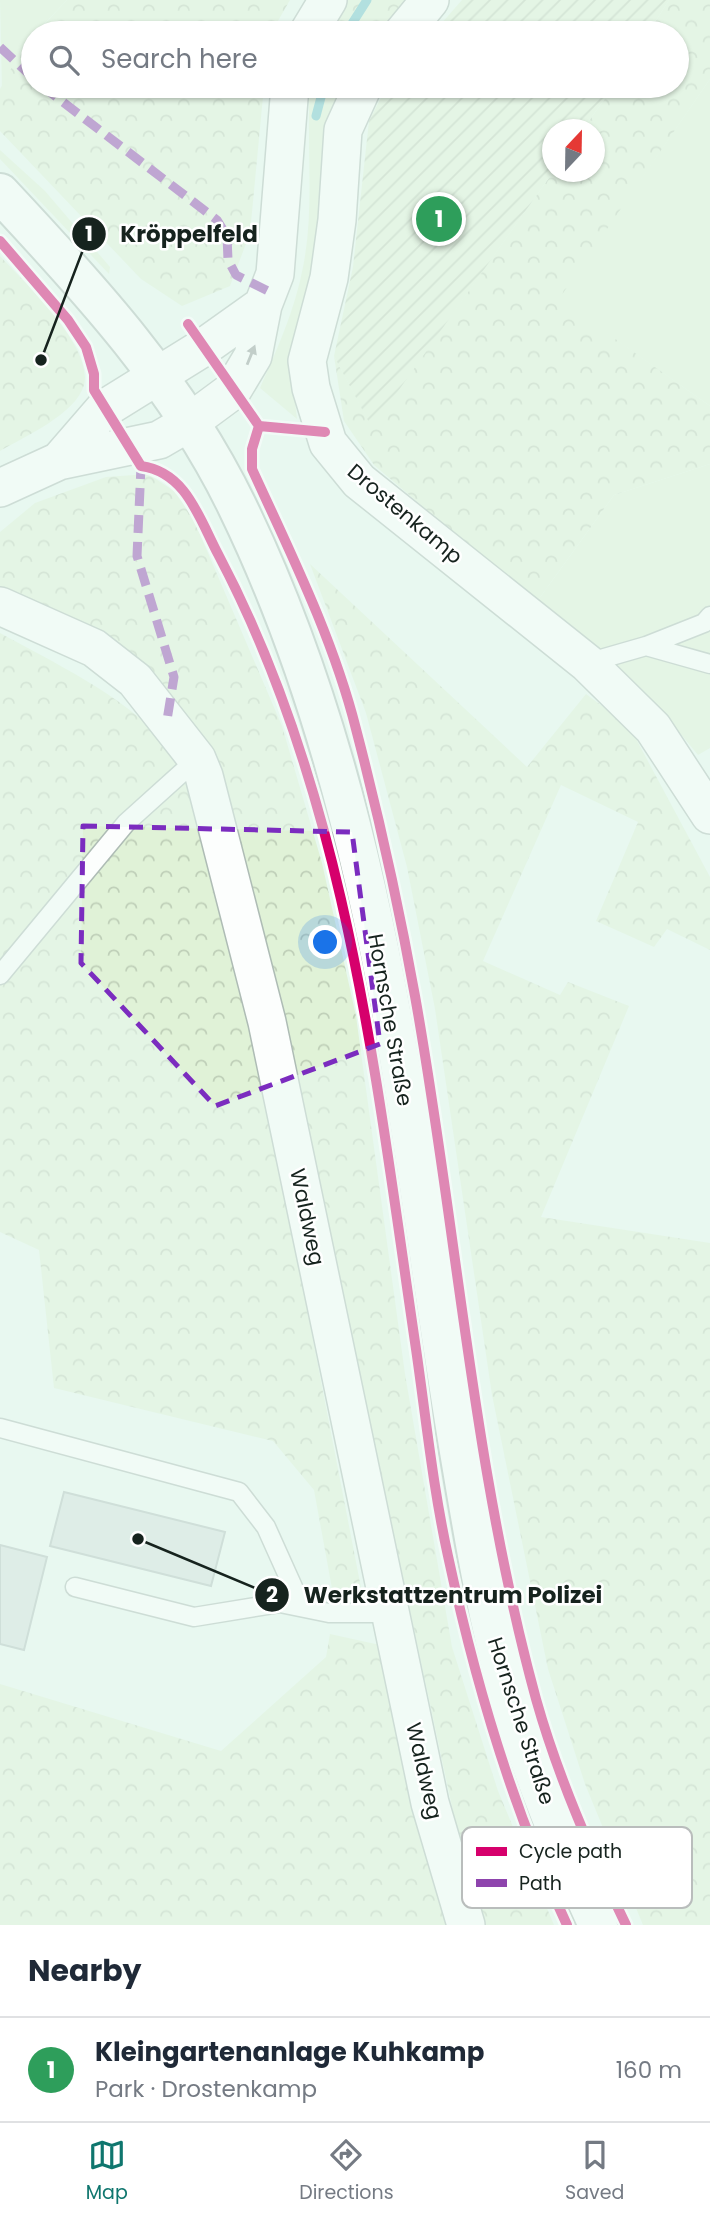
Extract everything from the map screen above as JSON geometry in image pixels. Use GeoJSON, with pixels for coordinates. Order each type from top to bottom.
{"type":"FeatureCollection","features":[{"type":"Feature","properties":{"kind":"main road","name":"Hornsche Straße"},"geometry":{"type":"LineString","coordinates":[[0,193],[82,308],[158,375],[190,422],[238,508],[297,648],[340,790],[395,1031],[446,1372],[491,1625],[510,1701],[536,1777],[557,1827]]}},
{"type":"Feature","properties":{"kind":"main road","name":"Hornsche Straße"},"geometry":{"type":"LineString","coordinates":[[591,1908],[598,1925]]}},
{"type":"Feature","properties":{"kind":"street"},"geometry":{"type":"LineString","coordinates":[[315,21],[328,0]]}},
{"type":"Feature","properties":{"kind":"street"},"geometry":{"type":"LineString","coordinates":[[412,21],[429,0]]}},
{"type":"Feature","properties":{"kind":"street"},"geometry":{"type":"LineString","coordinates":[[0,488],[59,461],[159,440],[190,422],[232,391],[253,356],[263,305],[275,274],[289,98]]}},
{"type":"Feature","properties":{"kind":"street","name":"Drostenkamp"},"geometry":{"type":"LineString","coordinates":[[358,98],[343,130],[337,220],[329,278],[307,361],[311,388],[328,443],[359,481],[587,663],[653,728],[710,815]]}},
{"type":"Feature","properties":{"kind":"street"},"geometry":{"type":"LineString","coordinates":[[59,461],[99,399],[158,375],[204,347],[263,305]]}},
{"type":"Feature","properties":{"kind":"street","name":"Waldweg"},"geometry":{"type":"LineString","coordinates":[[0,606],[94,648],[125,672],[135,680],[197,759],[267,1022],[430,1803],[466,1925]]}},
{"type":"Feature","properties":{"kind":"lane"},"geometry":{"type":"LineString","coordinates":[[587,663],[646,646],[704,623],[710,616]]}},
{"type":"Feature","properties":{"kind":"lane"},"geometry":{"type":"LineString","coordinates":[[646,646],[710,664]]}},
{"type":"Feature","properties":{"kind":"lane"},"geometry":{"type":"LineString","coordinates":[[0,975],[126,823],[197,759]]}},
{"type":"Feature","properties":{"kind":"lane"},"geometry":{"type":"LineString","coordinates":[[0,1428],[239,1492],[265,1527],[302,1607]]}},
{"type":"Feature","properties":{"kind":"lane"},"geometry":{"type":"LineString","coordinates":[[75,1587],[194,1617],[280,1603],[329,1614],[389,1613]]}},
{"type":"Feature","properties":{"kind":"path"},"geometry":{"type":"LineString","coordinates":[[82,308],[86,346],[99,399]]}},
{"type":"Feature","properties":{"kind":"highlighted area"},"geometry":{"type":"Polygon","coordinates":[[[83,826],[352,832],[380,1044],[215,1106],[81,963],[83,826]]]}},
{"type":"Feature","properties":{"kind":"green space"},"geometry":{"type":"Polygon","coordinates":[[[0,0],[67,0],[47,21],[21,21],[21,51],[2,90],[0,0]]]}},
{"type":"Feature","properties":{"kind":"green space"},"geometry":{"type":"Polygon","coordinates":[[[67,0],[290,0],[278,21],[47,21],[67,0]]]}},
{"type":"Feature","properties":{"kind":"green space"},"geometry":{"type":"Polygon","coordinates":[[[343,0],[411,0],[394,21],[332,21],[343,0]]]}},
{"type":"Feature","properties":{"kind":"green space"},"geometry":{"type":"Polygon","coordinates":[[[462,0],[669,0],[656,21],[444,21],[462,0]]]}},
{"type":"Feature","properties":{"kind":"green space"},"geometry":{"type":"Polygon","coordinates":[[[669,0],[710,0],[710,79],[559,299],[710,406],[710,464],[614,495],[536,603],[374,465],[344,421],[334,356],[372,427],[546,182],[605,182],[605,119],[590,119],[605,98],[689,98],[689,21],[656,21],[669,0]]]}},
{"type":"Feature","properties":{"kind":"green space"},"geometry":{"type":"Polygon","coordinates":[[[21,50],[21,98],[263,98],[250,233],[230,286],[182,306],[141,279],[0,131],[0,89],[21,50]]]}},
{"type":"Feature","properties":{"kind":"green space"},"geometry":{"type":"Polygon","coordinates":[[[710,79],[710,406],[558,299],[710,79]]]}},
{"type":"Feature","properties":{"kind":"green space"},"geometry":{"type":"Polygon","coordinates":[[[309,98],[341,98],[293,383],[297,419],[260,388],[290,314],[300,283],[307,245],[309,98]]]}},
{"type":"Feature","properties":{"kind":"green space"},"geometry":{"type":"Polygon","coordinates":[[[381,98],[605,98],[590,119],[542,119],[542,182],[546,182],[372,428],[334,356],[353,267],[369,121],[381,98]]]}},
{"type":"Feature","properties":{"kind":"green space"},"geometry":{"type":"Polygon","coordinates":[[[0,150],[45,191],[110,267],[109,274],[0,159],[0,150]]]}},
{"type":"Feature","properties":{"kind":"green space"},"geometry":{"type":"Polygon","coordinates":[[[0,256],[40,298],[68,334],[84,370],[84,385],[71,406],[60,415],[0,451],[0,256]]]}},
{"type":"Feature","properties":{"kind":"green space"},"geometry":{"type":"Polygon","coordinates":[[[710,464],[710,748],[698,755],[660,709],[536,603],[614,495],[710,464]]]}},
{"type":"Feature","properties":{"kind":"green space"},"geometry":{"type":"Polygon","coordinates":[[[148,474],[174,491],[193,518],[282,726],[322,863],[356,1016],[405,1374],[452,1647],[498,1791],[513,1827],[462,1827],[462,1850],[326,1218],[193,726],[155,676],[102,638],[0,594],[0,532],[35,503],[106,477],[148,474]]]}},
{"type":"Feature","properties":{"kind":"green space"},"geometry":{"type":"Polygon","coordinates":[[[310,564],[527,767],[586,694],[613,714],[635,737],[710,877],[710,950],[667,929],[654,947],[596,921],[638,822],[561,785],[483,961],[560,995],[568,982],[629,1006],[541,1217],[710,1243],[710,1925],[643,1925],[636,1908],[692,1908],[692,1827],[603,1827],[585,1784],[548,1669],[492,1395],[435,1009],[407,867],[366,713],[310,564]]]}},
{"type":"Feature","properties":{"kind":"green space"},"geometry":{"type":"Polygon","coordinates":[[[0,633],[86,680],[147,724],[171,753],[191,798],[252,1025],[362,1593],[333,1594],[314,1490],[273,1441],[54,1388],[39,1250],[0,1232],[0,633]]]}},
{"type":"Feature","properties":{"kind":"green space"},"geometry":{"type":"Polygon","coordinates":[[[330,1634],[380,1645],[434,1886],[447,1925],[0,1925],[0,1684],[221,1751],[326,1657],[330,1634]]]}},
{"type":"Feature","properties":{"kind":"green space"},"geometry":{"type":"Polygon","coordinates":[[[481,1908],[547,1908],[554,1925],[486,1925],[481,1908]]]}},
{"type":"Feature","properties":{"kind":"building"},"geometry":{"type":"Polygon","coordinates":[[[64,1492],[225,1532],[211,1586],[50,1546],[64,1492]]]}},
{"type":"Feature","properties":{"kind":"building"},"geometry":{"type":"Polygon","coordinates":[[[0,1545],[47,1557],[24,1650],[0,1644],[0,1545]]]}},
{"type":"Feature","properties":{"kind":"waterway"},"geometry":{"type":"LineString","coordinates":[[354,21],[367,0]]}},
{"type":"Feature","properties":{"kind":"waterway"},"geometry":{"type":"LineString","coordinates":[[316,116],[321,98]]}},
{"type":"Feature","properties":{"kind":"marked path"},"geometry":{"type":"LineString","coordinates":[[0,47],[21,67]]}},
{"type":"Feature","properties":{"kind":"marked path"},"geometry":{"type":"LineString","coordinates":[[58,98],[217,220],[227,236],[228,260],[236,275],[268,291]]}},
{"type":"Feature","properties":{"kind":"marked path"},"geometry":{"type":"LineString","coordinates":[[146,466],[141,466],[137,556],[174,677],[167,720]]}},
{"type":"Feature","properties":{"kind":"cycle path"},"geometry":{"type":"LineString","coordinates":[[0,241],[68,320],[86,347],[94,374],[94,390],[141,466],[169,477],[180,487],[197,512],[262,647],[298,743],[327,842],[370,1043],[443,1530],[483,1697],[526,1827]]}},
{"type":"Feature","properties":{"kind":"cycle path"},"geometry":{"type":"LineString","coordinates":[[188,324],[259,426],[325,432]]}},
{"type":"Feature","properties":{"kind":"cycle path"},"geometry":{"type":"LineString","coordinates":[[259,426],[252,449],[252,469],[336,662],[381,829],[430,1084],[496,1525],[514,1613],[536,1699],[554,1757],[582,1827]]}},
{"type":"Feature","properties":{"kind":"cycle path"},"geometry":{"type":"LineString","coordinates":[[559,1908],[567,1925]]}},
{"type":"Feature","properties":{"kind":"cycle path"},"geometry":{"type":"LineString","coordinates":[[618,1908],[626,1925]]}},
{"type":"Feature","properties":{"kind":"place","name":"Kleingartenanlage Kuhkamp"},"geometry":{"type":"Point","coordinates":[439,219]}},
{"type":"Feature","properties":{"kind":"place","name":"Kröppelfeld"},"geometry":{"type":"Point","coordinates":[41,360]}},
{"type":"Feature","properties":{"kind":"place","name":"Werkstattzentrum Polizei"},"geometry":{"type":"Point","coordinates":[138,1539]}}]}
